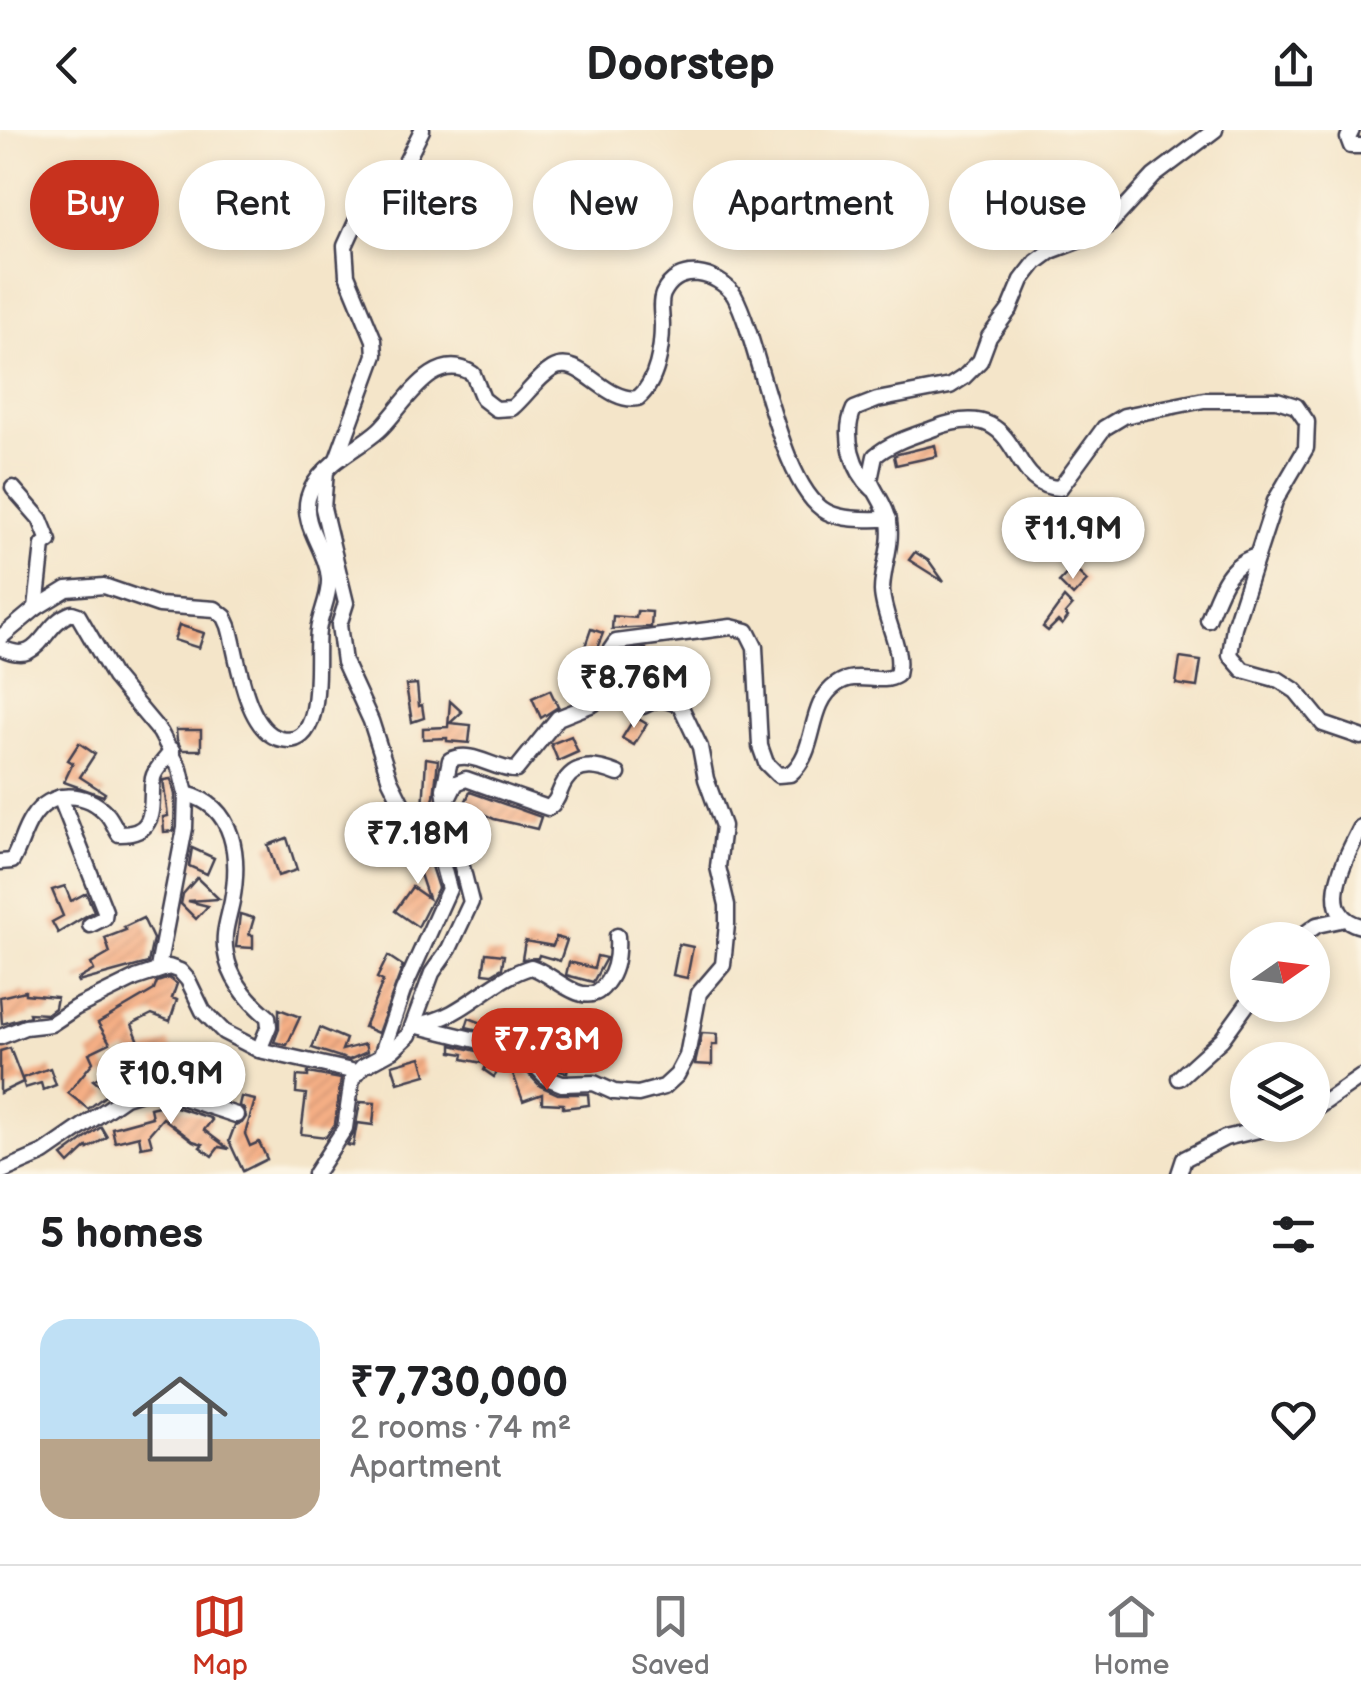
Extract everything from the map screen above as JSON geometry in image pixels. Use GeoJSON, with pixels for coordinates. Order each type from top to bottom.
{"type":"FeatureCollection","features":[{"type":"Feature","properties":{"kind":"street"},"geometry":{"type":"LineString","coordinates":[[0,638],[67,589],[104,586],[159,605],[216,609],[229,626],[246,692],[261,726],[268,734],[285,740],[304,732],[313,715],[318,630],[328,589],[328,573],[310,525],[309,496],[337,459],[375,355],[374,340],[346,275],[345,246],[365,202],[403,168],[422,130]]}},
{"type":"Feature","properties":{"kind":"street"},"geometry":{"type":"LineString","coordinates":[[315,1174],[345,1128],[356,1072],[410,1035],[432,973],[471,902],[446,804],[444,789],[450,760],[468,756],[516,770],[558,718],[594,704],[605,658],[616,642],[731,627],[747,631],[755,647],[762,756],[778,774],[790,774],[807,752],[816,714],[830,690],[850,677],[885,680],[897,675],[899,662],[882,588],[888,519],[881,497],[860,475],[852,453],[850,422],[854,409],[876,400],[942,388],[964,376],[980,361],[989,336],[1010,309],[1022,280],[1036,262],[1110,224],[1154,176],[1214,130]]}},
{"type":"Feature","properties":{"kind":"street"},"geometry":{"type":"LineString","coordinates":[[1352,130],[1349,143],[1361,146]]}},
{"type":"Feature","properties":{"kind":"street"},"geometry":{"type":"LineString","coordinates":[[381,1056],[403,991],[450,890],[442,863],[406,812],[390,780],[371,721],[344,662],[338,625],[346,603],[323,508],[326,471],[379,430],[420,383],[455,366],[474,374],[483,400],[496,409],[512,408],[548,372],[560,366],[581,371],[621,398],[638,398],[648,386],[658,356],[663,294],[676,278],[698,272],[728,286],[740,305],[776,426],[812,499],[836,516],[888,519]]}},
{"type":"Feature","properties":{"kind":"street"},"geometry":{"type":"LineString","coordinates":[[874,490],[871,467],[882,450],[962,418],[974,418],[998,430],[1042,484],[1060,488],[1098,435],[1124,416],[1204,400],[1276,400],[1296,406],[1307,422],[1306,448],[1275,501],[1234,627],[1230,656],[1243,670],[1278,680],[1296,691],[1323,724],[1361,737]]}},
{"type":"Feature","properties":{"kind":"street"},"geometry":{"type":"LineString","coordinates":[[13,488],[40,519],[49,540],[43,545],[36,608]]}},
{"type":"Feature","properties":{"kind":"street"},"geometry":{"type":"LineString","coordinates":[[1208,620],[1236,564],[1257,556]]}},
{"type":"Feature","properties":{"kind":"street"},"geometry":{"type":"LineString","coordinates":[[0,647],[16,654],[30,652],[60,618],[78,615],[134,704],[172,750],[186,794],[185,828],[158,968]]}},
{"type":"Feature","properties":{"kind":"street"},"geometry":{"type":"LineString","coordinates":[[414,1025],[520,1050],[546,1078],[562,1084],[594,1083],[614,1092],[638,1094],[664,1087],[678,1075],[687,1056],[699,993],[723,965],[727,905],[718,867],[723,826],[706,779],[700,747],[680,705],[660,698],[643,706]]}},
{"type":"Feature","properties":{"kind":"street"},"geometry":{"type":"LineString","coordinates":[[0,862],[8,863],[15,856],[29,822],[42,805],[60,797],[75,796],[93,802],[111,819],[119,834],[142,828],[154,799],[154,775],[172,750]]}},
{"type":"Feature","properties":{"kind":"street"},"geometry":{"type":"LineString","coordinates":[[446,804],[456,783],[466,779],[548,808],[556,802],[565,781],[584,768],[592,766],[618,774]]}},
{"type":"Feature","properties":{"kind":"street"},"geometry":{"type":"LineString","coordinates":[[186,794],[216,807],[234,837],[233,896],[224,926],[226,960],[252,1006],[268,1017],[259,1050]]}},
{"type":"Feature","properties":{"kind":"street"},"geometry":{"type":"LineString","coordinates":[[60,797],[105,911],[104,918],[90,925]]}},
{"type":"Feature","properties":{"kind":"street"},"geometry":{"type":"LineString","coordinates":[[1346,919],[1336,900],[1336,888],[1361,826]]}},
{"type":"Feature","properties":{"kind":"street"},"geometry":{"type":"LineString","coordinates":[[1330,922],[1346,919],[1361,926]]}},
{"type":"Feature","properties":{"kind":"street"},"geometry":{"type":"LineString","coordinates":[[414,1025],[446,1018],[531,967],[577,993],[594,994],[604,987],[613,971],[617,936]]}},
{"type":"Feature","properties":{"kind":"street"},"geometry":{"type":"LineString","coordinates":[[0,1037],[25,1026],[51,1024],[158,968],[169,967],[188,980],[212,1022],[259,1050],[356,1072]]}},
{"type":"Feature","properties":{"kind":"street"},"geometry":{"type":"LineString","coordinates":[[1179,1078],[1222,1040],[1235,1022]]}},
{"type":"Feature","properties":{"kind":"street"},"geometry":{"type":"LineString","coordinates":[[1330,1099],[1361,1077]]}},
{"type":"Feature","properties":{"kind":"street"},"geometry":{"type":"LineString","coordinates":[[0,1172],[44,1152],[125,1097],[145,1090],[163,1091],[236,1115]]}},
{"type":"Feature","properties":{"kind":"street"},"geometry":{"type":"LineString","coordinates":[[1179,1174],[1184,1158],[1230,1137]]}},
{"type":"Feature","properties":{"kind":"building"},"geometry":{"type":"Polygon","coordinates":[[[935,445],[937,456],[896,465],[894,456],[935,445]]]}},
{"type":"Feature","properties":{"kind":"building"},"geometry":{"type":"Polygon","coordinates":[[[915,552],[929,561],[944,582],[909,560],[915,552]]]}},
{"type":"Feature","properties":{"kind":"building"},"geometry":{"type":"Polygon","coordinates":[[[1073,567],[1087,581],[1073,596],[1059,582],[1073,567]]]}},
{"type":"Feature","properties":{"kind":"building"},"geometry":{"type":"Polygon","coordinates":[[[1064,598],[1072,606],[1065,614],[1068,617],[1062,625],[1058,621],[1048,631],[1043,627],[1064,598]]]}},
{"type":"Feature","properties":{"kind":"building"},"geometry":{"type":"Polygon","coordinates":[[[637,611],[652,612],[651,627],[612,629],[613,616],[636,618],[637,611]]]}},
{"type":"Feature","properties":{"kind":"building"},"geometry":{"type":"Polygon","coordinates":[[[179,625],[204,633],[199,648],[174,640],[179,625]]]}},
{"type":"Feature","properties":{"kind":"building"},"geometry":{"type":"Polygon","coordinates":[[[591,629],[603,633],[592,656],[586,687],[571,684],[575,664],[579,664],[591,629]]]}},
{"type":"Feature","properties":{"kind":"building"},"geometry":{"type":"Polygon","coordinates":[[[646,649],[646,670],[629,670],[629,651],[646,649]]]}},
{"type":"Feature","properties":{"kind":"building"},"geometry":{"type":"Polygon","coordinates":[[[1180,658],[1201,661],[1197,687],[1176,684],[1180,658]]]}},
{"type":"Feature","properties":{"kind":"building"},"geometry":{"type":"Polygon","coordinates":[[[417,684],[424,718],[412,722],[406,685],[417,684]]]}},
{"type":"Feature","properties":{"kind":"building"},"geometry":{"type":"Polygon","coordinates":[[[550,690],[558,707],[541,718],[532,698],[550,690]]]}},
{"type":"Feature","properties":{"kind":"building"},"geometry":{"type":"Polygon","coordinates":[[[450,701],[462,712],[450,723],[471,725],[469,743],[447,738],[423,739],[423,728],[448,727],[450,701]]]}},
{"type":"Feature","properties":{"kind":"building"},"geometry":{"type":"Polygon","coordinates":[[[635,717],[647,724],[634,745],[622,738],[635,717]]]}},
{"type":"Feature","properties":{"kind":"building"},"geometry":{"type":"Polygon","coordinates":[[[176,730],[201,730],[201,750],[182,750],[176,730]]]}},
{"type":"Feature","properties":{"kind":"building"},"geometry":{"type":"Polygon","coordinates":[[[571,736],[578,752],[558,761],[551,744],[571,736]]]}},
{"type":"Feature","properties":{"kind":"building"},"geometry":{"type":"Polygon","coordinates":[[[79,743],[95,754],[80,777],[105,793],[103,796],[64,782],[73,763],[68,760],[79,743]]]}},
{"type":"Feature","properties":{"kind":"building"},"geometry":{"type":"Polygon","coordinates":[[[426,758],[438,760],[430,810],[423,809],[426,758]]]}},
{"type":"Feature","properties":{"kind":"building"},"geometry":{"type":"Polygon","coordinates":[[[171,779],[175,795],[174,831],[164,832],[163,817],[168,816],[163,780],[171,779]]]}},
{"type":"Feature","properties":{"kind":"building"},"geometry":{"type":"Polygon","coordinates":[[[470,792],[541,817],[537,829],[494,819],[464,805],[470,792]]]}},
{"type":"Feature","properties":{"kind":"building"},"geometry":{"type":"Polygon","coordinates":[[[407,831],[431,866],[438,888],[418,927],[395,911],[412,887],[428,898],[413,853],[399,838],[407,831]]]}},
{"type":"Feature","properties":{"kind":"building"},"geometry":{"type":"Polygon","coordinates":[[[287,838],[297,870],[278,876],[268,845],[287,838]]]}},
{"type":"Feature","properties":{"kind":"building"},"geometry":{"type":"Polygon","coordinates":[[[192,848],[214,858],[207,874],[189,866],[192,848]]]}},
{"type":"Feature","properties":{"kind":"building"},"geometry":{"type":"Polygon","coordinates":[[[197,878],[219,899],[188,901],[208,906],[196,919],[181,904],[183,894],[197,878]]]}},
{"type":"Feature","properties":{"kind":"building"},"geometry":{"type":"Polygon","coordinates":[[[65,886],[71,901],[86,893],[94,911],[58,933],[52,922],[63,916],[52,890],[65,886]]]}},
{"type":"Feature","properties":{"kind":"building"},"geometry":{"type":"Polygon","coordinates":[[[240,914],[254,918],[249,935],[253,935],[253,948],[236,947],[240,914]]]}},
{"type":"Feature","properties":{"kind":"building"},"geometry":{"type":"Polygon","coordinates":[[[143,918],[153,939],[148,963],[78,982],[94,970],[91,964],[110,953],[105,938],[143,918]]]}},
{"type":"Feature","properties":{"kind":"building"},"geometry":{"type":"Polygon","coordinates":[[[556,937],[567,940],[560,961],[539,955],[522,959],[525,941],[553,946],[556,937]]]}},
{"type":"Feature","properties":{"kind":"building"},"geometry":{"type":"Polygon","coordinates":[[[679,944],[693,947],[687,978],[673,975],[679,944]]]}},
{"type":"Feature","properties":{"kind":"building"},"geometry":{"type":"Polygon","coordinates":[[[486,953],[504,955],[502,968],[492,974],[483,973],[486,953]]]}},
{"type":"Feature","properties":{"kind":"building"},"geometry":{"type":"Polygon","coordinates":[[[388,956],[403,966],[378,1033],[364,1027],[383,981],[377,978],[388,956]]]}},
{"type":"Feature","properties":{"kind":"building"},"geometry":{"type":"Polygon","coordinates":[[[597,956],[606,958],[593,982],[566,975],[569,962],[594,968],[597,956]]]}},
{"type":"Feature","properties":{"kind":"building"},"geometry":{"type":"Polygon","coordinates":[[[169,978],[177,984],[170,1021],[152,1014],[132,1024],[146,1051],[169,1042],[173,1054],[155,1061],[162,1078],[127,1085],[123,1076],[137,1070],[127,1050],[104,1062],[109,1072],[93,1080],[109,1093],[88,1109],[68,1093],[93,1062],[89,1053],[110,1043],[98,1023],[154,990],[157,982],[169,978]]]}},
{"type":"Feature","properties":{"kind":"building"},"geometry":{"type":"Polygon","coordinates":[[[25,991],[57,997],[55,1008],[47,1014],[29,1013],[30,1016],[2,1024],[0,997],[25,991]]]}},
{"type":"Feature","properties":{"kind":"building"},"geometry":{"type":"Polygon","coordinates":[[[279,1009],[300,1017],[287,1045],[274,1042],[279,1009]]]}},
{"type":"Feature","properties":{"kind":"building"},"geometry":{"type":"Polygon","coordinates":[[[469,1018],[505,1032],[507,1022],[524,1025],[522,1040],[466,1027],[469,1018]]]}},
{"type":"Feature","properties":{"kind":"building"},"geometry":{"type":"Polygon","coordinates":[[[320,1028],[346,1039],[342,1050],[365,1044],[367,1052],[349,1060],[312,1048],[320,1028]]]}},
{"type":"Feature","properties":{"kind":"building"},"geometry":{"type":"Polygon","coordinates":[[[702,1033],[717,1034],[717,1045],[712,1045],[712,1065],[695,1064],[702,1033]]]}},
{"type":"Feature","properties":{"kind":"building"},"geometry":{"type":"Polygon","coordinates":[[[549,1042],[562,1065],[568,1066],[567,1073],[553,1069],[535,1050],[549,1042]]]}},
{"type":"Feature","properties":{"kind":"building"},"geometry":{"type":"Polygon","coordinates":[[[452,1045],[506,1058],[494,1077],[484,1070],[487,1064],[463,1059],[464,1054],[452,1052],[452,1045]]]}},
{"type":"Feature","properties":{"kind":"building"},"geometry":{"type":"Polygon","coordinates":[[[10,1048],[23,1082],[0,1093],[0,1051],[10,1048]]]}},
{"type":"Feature","properties":{"kind":"building"},"geometry":{"type":"Polygon","coordinates":[[[224,1056],[237,1071],[222,1085],[209,1070],[224,1056]]]}},
{"type":"Feature","properties":{"kind":"building"},"geometry":{"type":"Polygon","coordinates":[[[421,1057],[426,1075],[398,1083],[392,1065],[421,1057]]]}},
{"type":"Feature","properties":{"kind":"building"},"geometry":{"type":"Polygon","coordinates":[[[50,1068],[56,1085],[43,1090],[41,1083],[25,1088],[22,1078],[50,1068]]]}},
{"type":"Feature","properties":{"kind":"building"},"geometry":{"type":"Polygon","coordinates":[[[525,1070],[540,1086],[558,1094],[588,1094],[589,1105],[563,1108],[563,1104],[542,1103],[542,1094],[523,1101],[513,1074],[525,1070]]]}},
{"type":"Feature","properties":{"kind":"building"},"geometry":{"type":"Polygon","coordinates":[[[308,1073],[341,1079],[335,1124],[326,1137],[301,1134],[306,1094],[296,1093],[297,1076],[308,1077],[308,1073]]]}},
{"type":"Feature","properties":{"kind":"building"},"geometry":{"type":"Polygon","coordinates":[[[241,1097],[255,1100],[245,1134],[250,1146],[259,1142],[267,1159],[243,1171],[229,1141],[235,1125],[246,1117],[239,1105],[241,1097]]]}},
{"type":"Feature","properties":{"kind":"building"},"geometry":{"type":"Polygon","coordinates":[[[360,1102],[375,1103],[373,1125],[357,1123],[353,1146],[347,1145],[355,1130],[360,1102]]]}},
{"type":"Feature","properties":{"kind":"building"},"geometry":{"type":"Polygon","coordinates":[[[167,1104],[210,1118],[204,1130],[229,1149],[219,1147],[212,1156],[200,1147],[203,1144],[163,1118],[149,1134],[152,1145],[141,1147],[139,1136],[115,1142],[112,1128],[152,1117],[150,1108],[167,1104]]]}},
{"type":"Feature","properties":{"kind":"building"},"geometry":{"type":"Polygon","coordinates":[[[101,1127],[107,1137],[87,1147],[69,1164],[62,1156],[101,1127]]]}}]}
